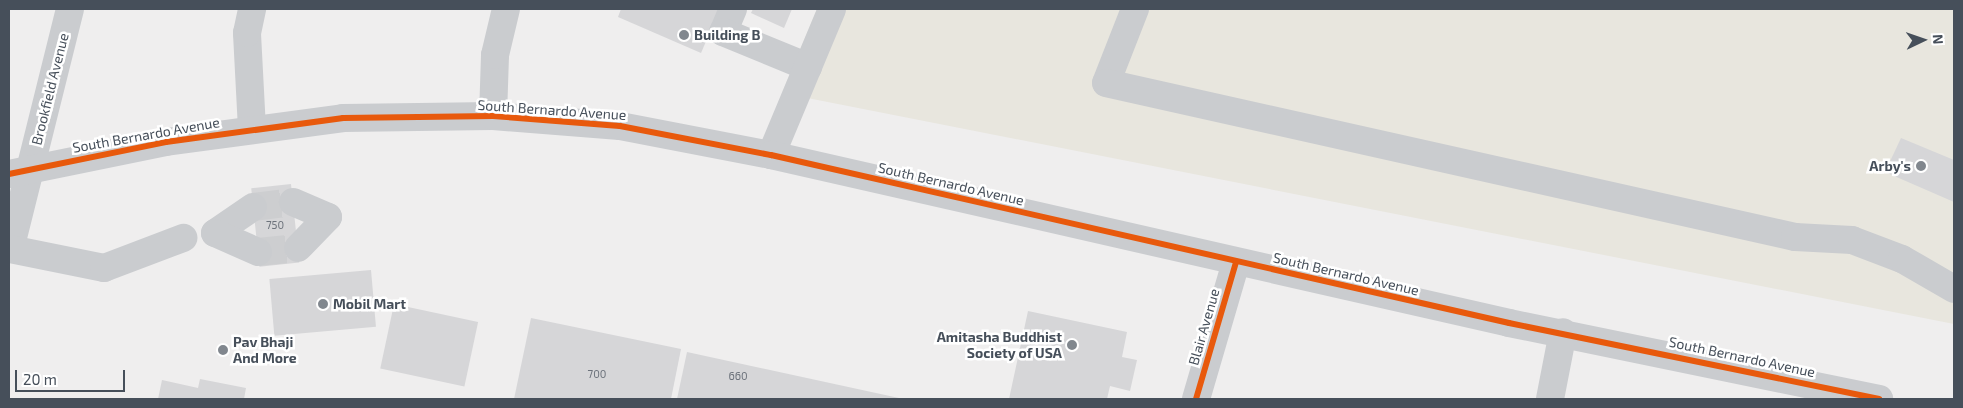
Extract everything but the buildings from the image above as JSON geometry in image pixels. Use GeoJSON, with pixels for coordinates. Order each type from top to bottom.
{"type":"FeatureCollection","features":[{"type":"Feature","properties":{"kind":"street","name":"Brookfield Avenue"},"geometry":{"type":"LineString","coordinates":[[70,9],[19,171],[10,249],[104,268],[182,238]]}},
{"type":"Feature","properties":{"kind":"street"},"geometry":{"type":"LineString","coordinates":[[252,9],[247,33],[252,130]]}},
{"type":"Feature","properties":{"kind":"street"},"geometry":{"type":"LineString","coordinates":[[493,116],[495,55],[506,9]]}},
{"type":"Feature","properties":{"kind":"street"},"geometry":{"type":"LineString","coordinates":[[733,9],[723,32],[808,67]]}},
{"type":"Feature","properties":{"kind":"street"},"geometry":{"type":"LineString","coordinates":[[771,155],[832,9]]}},
{"type":"Feature","properties":{"kind":"street"},"geometry":{"type":"LineString","coordinates":[[1135,9],[1106,83],[1795,237],[1852,240],[1902,259],[1954,289]]}},
{"type":"Feature","properties":{"kind":"street","name":"South Bernardo Avenue"},"geometry":{"type":"LineString","coordinates":[[19,171],[252,130],[373,116],[493,116],[620,126],[771,155],[1236,262],[1562,332],[1838,395],[1879,399]]}},
{"type":"Feature","properties":{"kind":"street"},"geometry":{"type":"LineString","coordinates":[[293,202],[328,217],[298,248]]}},
{"type":"Feature","properties":{"kind":"street"},"geometry":{"type":"LineString","coordinates":[[253,207],[215,234],[258,252]]}},
{"type":"Feature","properties":{"kind":"street","name":"Blair Avenue"},"geometry":{"type":"LineString","coordinates":[[1196,399],[1236,262]]}},
{"type":"Feature","properties":{"kind":"street"},"geometry":{"type":"LineString","coordinates":[[1550,399],[1562,332]]}},
{"type":"Feature","properties":{"kind":"shaded area"},"geometry":{"type":"Polygon","coordinates":[[[817,9],[1954,9],[1954,324],[782,93],[817,9]]]}},
{"type":"Feature","properties":{"kind":"tunnel"},"geometry":{"type":"LineString","coordinates":[[253,207],[293,202]]}},
{"type":"Feature","properties":{"kind":"tunnel"},"geometry":{"type":"LineString","coordinates":[[258,252],[298,248]]}},
{"type":"Feature","properties":{"kind":"cycle path"},"geometry":{"type":"LineString","coordinates":[[9,174],[166,142],[343,118],[493,116],[620,126],[771,155],[1509,323],[1879,399]]}},
{"type":"Feature","properties":{"kind":"cycle path"},"geometry":{"type":"LineString","coordinates":[[1196,399],[1236,262]]}},
{"type":"Feature","properties":{"kind":"place","name":"Building B"},"geometry":{"type":"Point","coordinates":[684,35]}},
{"type":"Feature","properties":{"kind":"place","name":"Arby's"},"geometry":{"type":"Point","coordinates":[1921,166]}},
{"type":"Feature","properties":{"kind":"place","name":"Mobil Mart"},"geometry":{"type":"Point","coordinates":[323,304]}},
{"type":"Feature","properties":{"kind":"place","name":"Amitasha Buddhist Society of USA"},"geometry":{"type":"Point","coordinates":[1072,345]}},
{"type":"Feature","properties":{"kind":"place","name":"Pav Bhaji And More"},"geometry":{"type":"Point","coordinates":[223,350]}}]}
